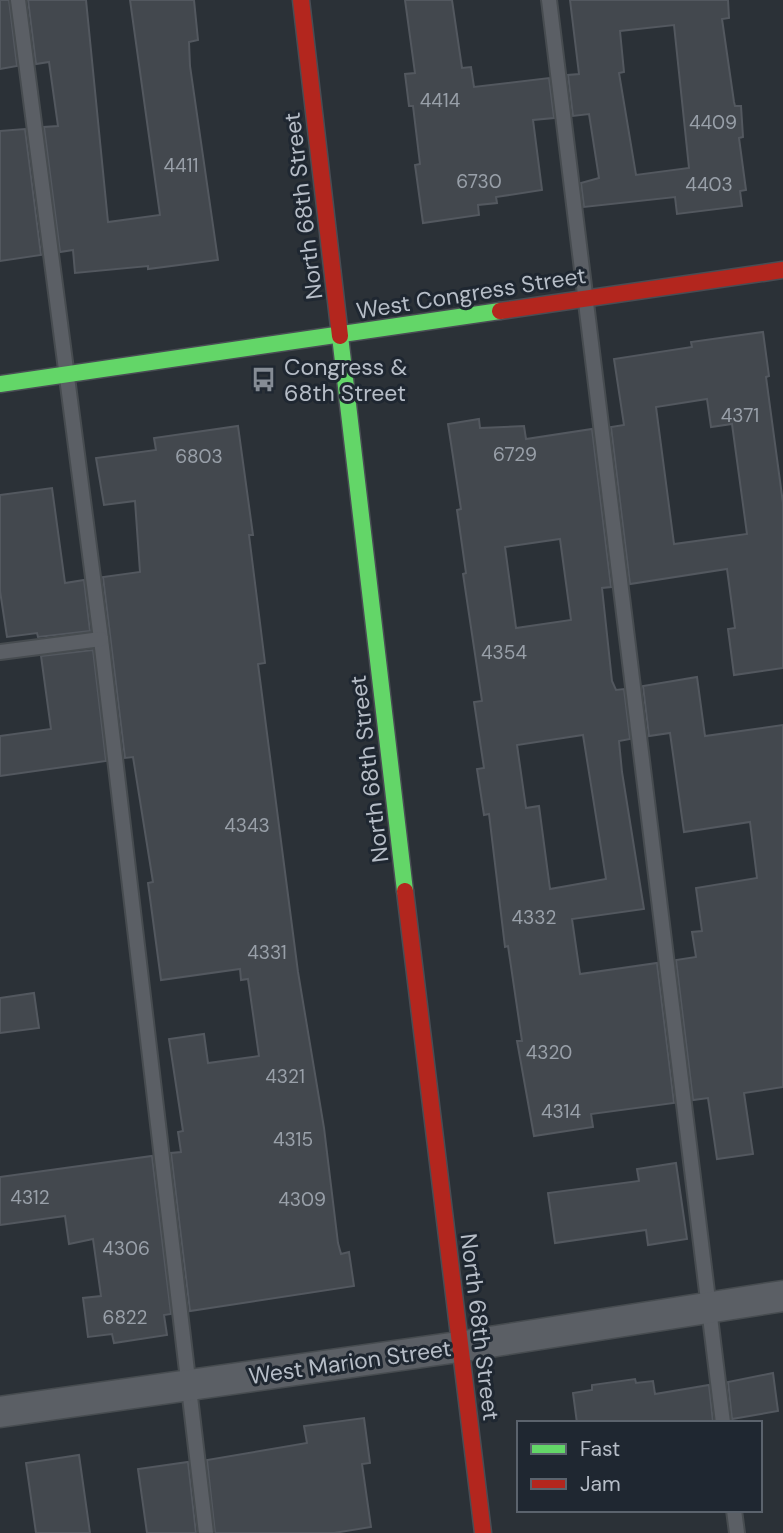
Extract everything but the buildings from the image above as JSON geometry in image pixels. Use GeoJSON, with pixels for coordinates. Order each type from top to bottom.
{"type":"FeatureCollection","features":[{"type":"Feature","properties":{"kind":"street","name":"North 68th Street"},"geometry":{"type":"LineString","coordinates":[[301,0],[458,1347],[483,1533]]}},
{"type":"Feature","properties":{"kind":"street","name":"West Congress Street"},"geometry":{"type":"LineString","coordinates":[[0,384],[783,270]]}},
{"type":"Feature","properties":{"kind":"street","name":"West Marion Street"},"geometry":{"type":"LineString","coordinates":[[0,1412],[458,1347],[783,1296]]}},
{"type":"Feature","properties":{"kind":"lane"},"geometry":{"type":"LineString","coordinates":[[18,0],[101,639],[191,1385],[206,1533]]}},
{"type":"Feature","properties":{"kind":"lane"},"geometry":{"type":"LineString","coordinates":[[550,0],[723,1421]]}},
{"type":"Feature","properties":{"kind":"lane"},"geometry":{"type":"LineString","coordinates":[[0,652],[101,639]]}},
{"type":"Feature","properties":{"kind":"lane"},"geometry":{"type":"LineString","coordinates":[[734,1512],[737,1533]]}},
{"type":"Feature","properties":{"kind":"traffic: fast"},"geometry":{"type":"LineString","coordinates":[[0,384],[500,311]]}},
{"type":"Feature","properties":{"kind":"traffic: fast"},"geometry":{"type":"LineString","coordinates":[[340,336],[405,891]]}},
{"type":"Feature","properties":{"kind":"traffic: jam"},"geometry":{"type":"LineString","coordinates":[[301,0],[340,336]]}},
{"type":"Feature","properties":{"kind":"traffic: jam"},"geometry":{"type":"LineString","coordinates":[[500,311],[783,270]]}},
{"type":"Feature","properties":{"kind":"traffic: jam"},"geometry":{"type":"LineString","coordinates":[[405,891],[483,1533]]}},
{"type":"Feature","properties":{"kind":"place","name":"Congress & 68th Street"},"geometry":{"type":"Point","coordinates":[264,380]}}]}
